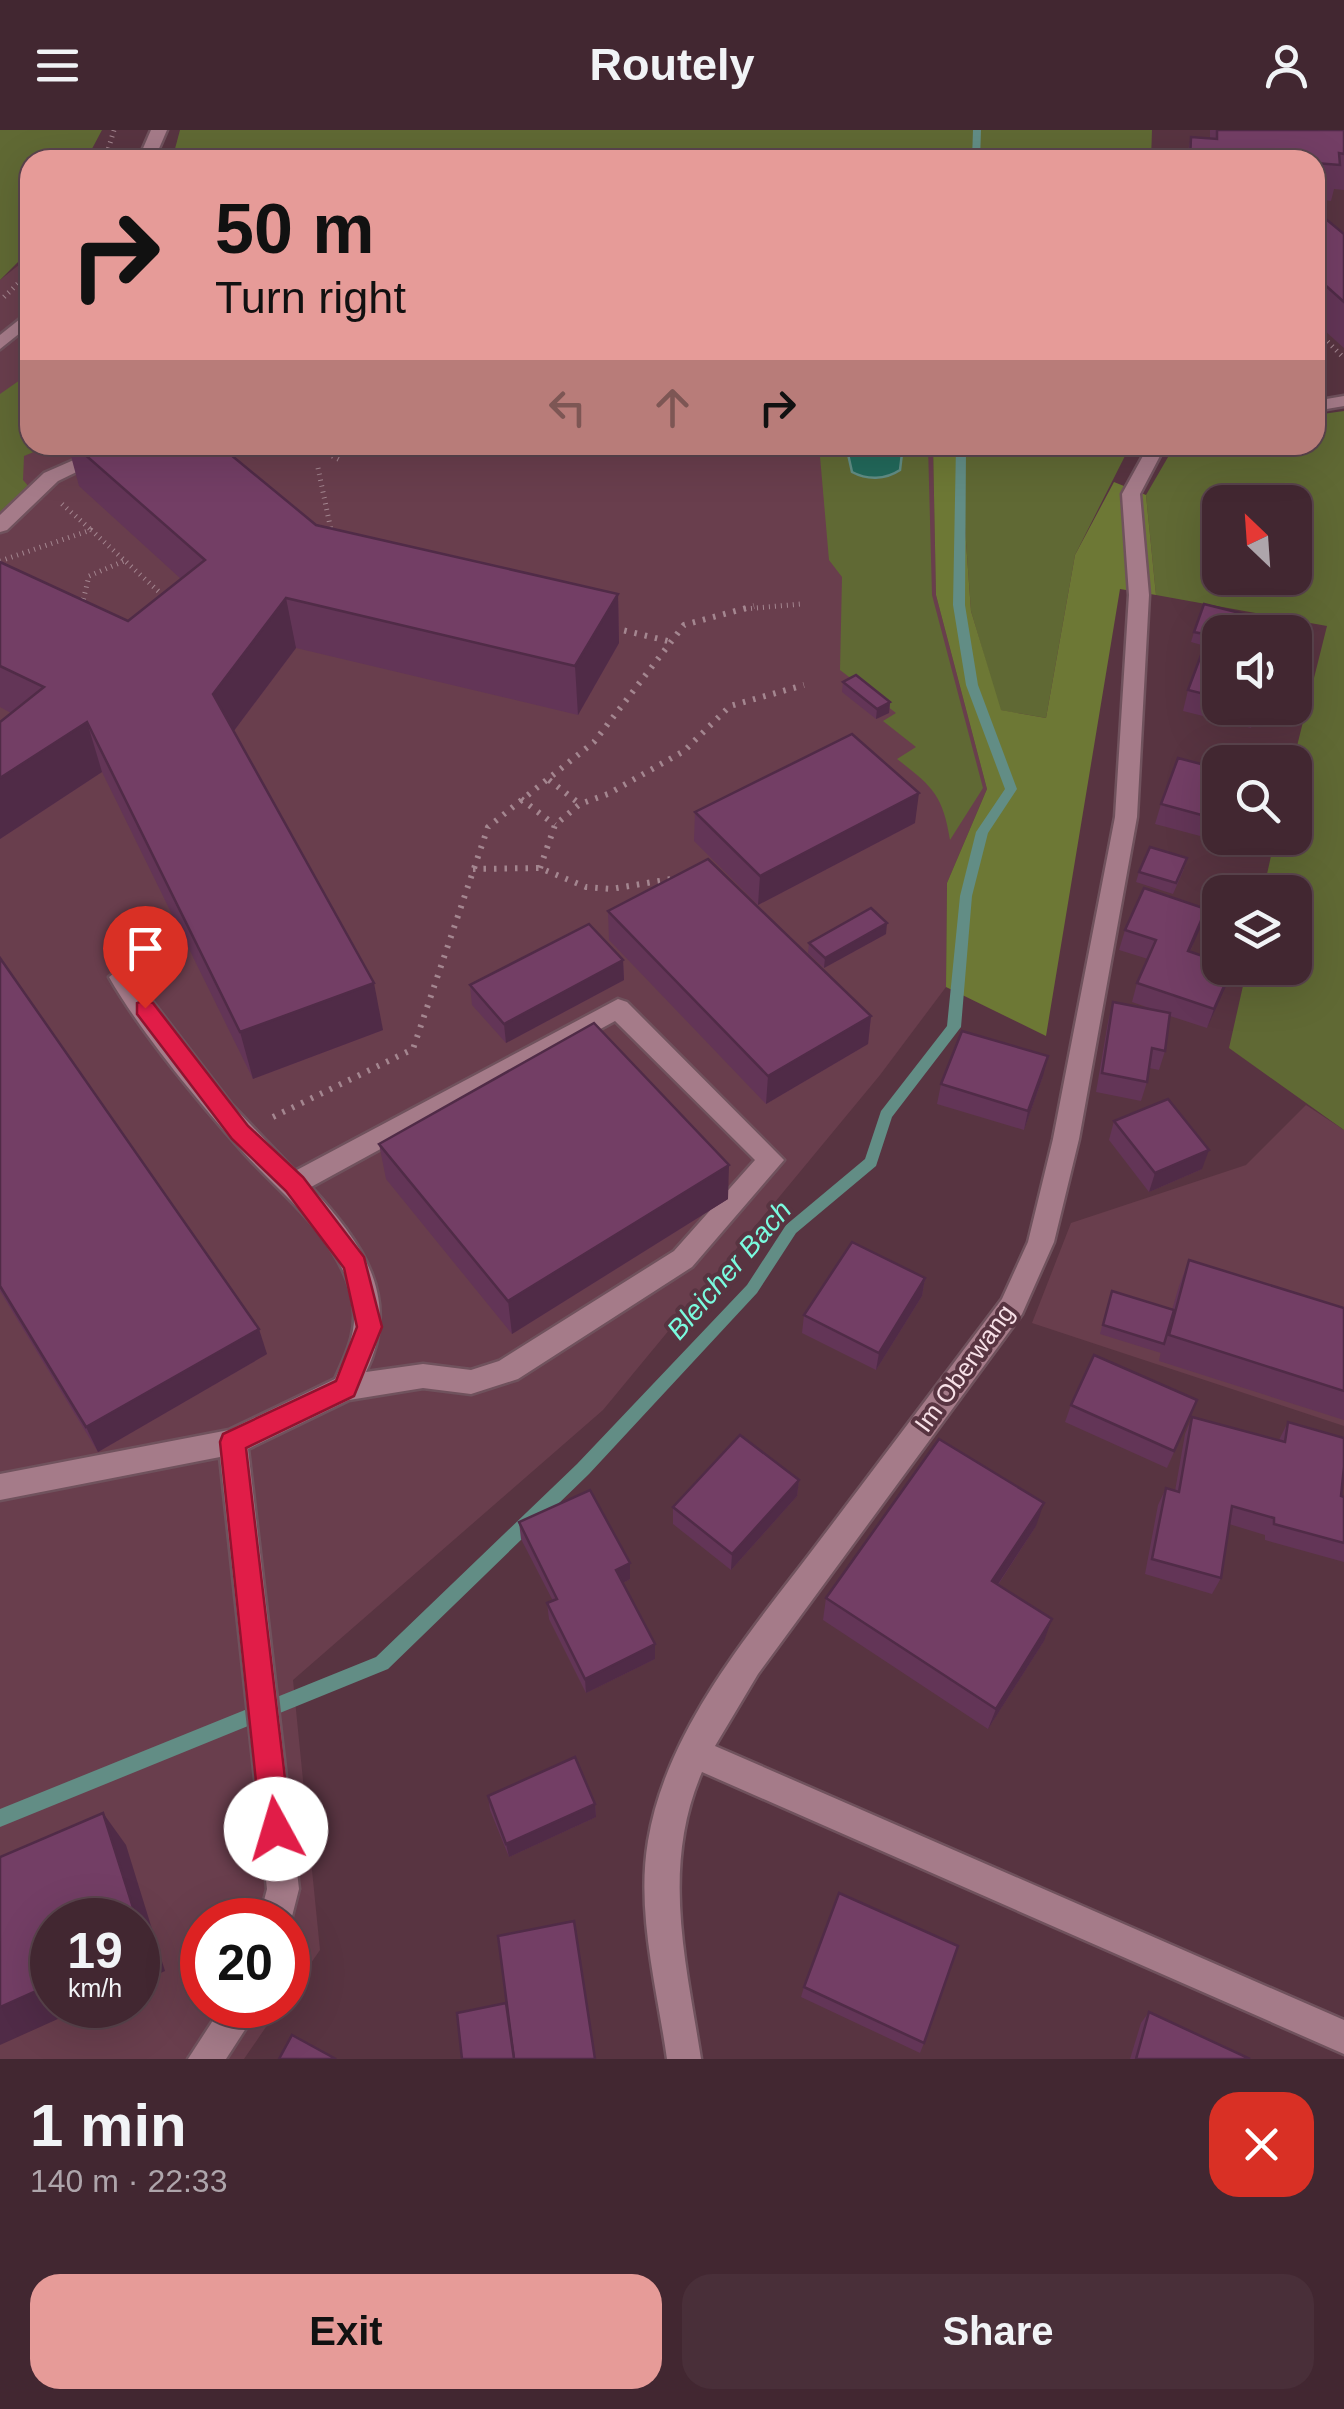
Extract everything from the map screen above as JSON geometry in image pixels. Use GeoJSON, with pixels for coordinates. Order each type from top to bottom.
{"type":"FeatureCollection","features":[{"type":"Feature","properties":{"kind":"street"},"geometry":{"type":"LineString","coordinates":[[0,344],[20,325]]}},
{"type":"Feature","properties":{"kind":"street"},"geometry":{"type":"LineString","coordinates":[[0,526],[52,477],[101,455]]}},
{"type":"Feature","properties":{"kind":"street","name":"Im Oberwang"},"geometry":{"type":"LineString","coordinates":[[684,2059],[664,1910],[664,1840],[708,1723],[747,1663],[1012,1306],[1041,1242],[1066,1139],[1126,817],[1139,595],[1131,494],[1151,455]]}},
{"type":"Feature","properties":{"kind":"street"},"geometry":{"type":"LineString","coordinates":[[121,978],[240,1132],[294,1184],[355,1264],[369,1327],[346,1388]]}},
{"type":"Feature","properties":{"kind":"street"},"geometry":{"type":"LineString","coordinates":[[0,1487],[232,1442],[346,1388],[423,1376],[471,1382],[508,1370],[683,1259],[771,1160],[618,1008],[294,1184]]}},
{"type":"Feature","properties":{"kind":"street"},"geometry":{"type":"LineString","coordinates":[[232,1442],[281,1898]]}},
{"type":"Feature","properties":{"kind":"street"},"geometry":{"type":"LineString","coordinates":[[695,1753],[1344,2037]]}},
{"type":"Feature","properties":{"kind":"street"},"geometry":{"type":"LineString","coordinates":[[205,2059],[227,2028]]}},
{"type":"Feature","properties":{"kind":"path"},"geometry":{"type":"LineString","coordinates":[[0,302],[20,282]]}},
{"type":"Feature","properties":{"kind":"path"},"geometry":{"type":"LineString","coordinates":[[1325,339],[1344,358]]}},
{"type":"Feature","properties":{"kind":"path"},"geometry":{"type":"LineString","coordinates":[[330,455],[340,460]]}},
{"type":"Feature","properties":{"kind":"path"},"geometry":{"type":"LineString","coordinates":[[318,468],[332,536]]}},
{"type":"Feature","properties":{"kind":"path"},"geometry":{"type":"LineString","coordinates":[[0,561],[91,530],[168,600]]}},
{"type":"Feature","properties":{"kind":"path"},"geometry":{"type":"LineString","coordinates":[[78,620],[89,576],[124,560]]}},
{"type":"Feature","properties":{"kind":"path"},"geometry":{"type":"LineString","coordinates":[[240,1132],[414,1048],[488,827],[594,742],[692,620],[755,606],[802,604]]}},
{"type":"Feature","properties":{"kind":"path"},"geometry":{"type":"LineString","coordinates":[[598,624],[672,642]]}},
{"type":"Feature","properties":{"kind":"path"},"geometry":{"type":"LineString","coordinates":[[540,868],[555,825],[580,804],[608,794],[684,752],[730,706],[804,685]]}},
{"type":"Feature","properties":{"kind":"path"},"geometry":{"type":"LineString","coordinates":[[549,780],[580,804]]}},
{"type":"Feature","properties":{"kind":"path"},"geometry":{"type":"LineString","coordinates":[[521,800],[555,825]]}},
{"type":"Feature","properties":{"kind":"path"},"geometry":{"type":"LineString","coordinates":[[473,869],[540,868],[586,887],[611,890],[682,877]]}},
{"type":"Feature","properties":{"kind":"shaded area"},"geometry":{"type":"Polygon","coordinates":[[[0,130],[102,130],[91,150],[20,150],[20,260],[0,280],[0,130]]]}},
{"type":"Feature","properties":{"kind":"shaded area"},"geometry":{"type":"Polygon","coordinates":[[[180,130],[1152,130],[1151,150],[175,150],[180,130]]]}},
{"type":"Feature","properties":{"kind":"shaded area"},"geometry":{"type":"Polygon","coordinates":[[[20,264],[20,455],[933,455],[936,595],[987,789],[947,883],[946,987],[880,1075],[603,1410],[293,1680],[320,1950],[310,1964],[310,1898],[180,1898],[180,2028],[265,2028],[244,2059],[0,2059],[0,280],[20,264]]]}},
{"type":"Feature","properties":{"kind":"shaded area"},"geometry":{"type":"Polygon","coordinates":[[[20,380],[20,455],[26,455],[23,480],[30,488],[0,516],[0,394],[20,380]]]}},
{"type":"Feature","properties":{"kind":"shaded area"},"geometry":{"type":"Polygon","coordinates":[[[1344,411],[1344,1130],[1229,1048],[1243,985],[1312,985],[1312,875],[1267,875],[1271,855],[1312,855],[1312,745],[1297,745],[1302,725],[1312,725],[1312,686],[1327,626],[1312,623],[1312,615],[1266,615],[1156,595],[1146,495],[1169,455],[1325,455],[1325,414],[1344,411]]]}},
{"type":"Feature","properties":{"kind":"shaded area"},"geometry":{"type":"Polygon","coordinates":[[[820,455],[928,455],[932,595],[983,788],[950,840],[944,812],[934,793],[897,759],[916,747],[883,721],[896,713],[840,670],[842,577],[829,560],[820,455]]]}},
{"type":"Feature","properties":{"kind":"shaded area"},"geometry":{"type":"Polygon","coordinates":[[[848,455],[902,455],[900,470],[888,476],[876,478],[852,472],[848,455]]]}},
{"type":"Feature","properties":{"kind":"shaded area"},"geometry":{"type":"Polygon","coordinates":[[[933,455],[960,455],[971,611],[1001,710],[1046,718],[1075,555],[1114,482],[1146,495],[1156,595],[1120,589],[1046,1036],[946,987],[947,883],[987,789],[936,595],[933,455]]]}},
{"type":"Feature","properties":{"kind":"shaded area"},"geometry":{"type":"Polygon","coordinates":[[[960,455],[1125,455],[1075,555],[1046,718],[1000,710],[971,611],[960,455]]]}},
{"type":"Feature","properties":{"kind":"shaded area"},"geometry":{"type":"Polygon","coordinates":[[[1306,1105],[1344,1130],[1344,1426],[1032,1323],[1071,1223],[1246,1165],[1306,1105]]]}},
{"type":"Feature","properties":{"kind":"building"},"geometry":{"type":"Polygon","coordinates":[[[1217,130],[1344,130],[1344,154],[1339,153],[1340,165],[1325,164],[1325,150],[1190,150],[1191,137],[1217,139],[1217,130]]]}},
{"type":"Feature","properties":{"kind":"building"},"geometry":{"type":"Polygon","coordinates":[[[1325,218],[1344,234],[1344,302],[1325,285],[1325,218]]]}},
{"type":"Feature","properties":{"kind":"building"},"geometry":{"type":"Polygon","coordinates":[[[85,455],[231,455],[316,525],[618,594],[575,666],[286,598],[213,694],[374,983],[240,1032],[87,722],[0,778],[0,722],[44,687],[0,666],[0,562],[128,621],[205,560],[85,455]]]}},
{"type":"Feature","properties":{"kind":"building"},"geometry":{"type":"Polygon","coordinates":[[[1204,604],[1244,614],[1202,615],[1202,634],[1194,632],[1204,604]]]}},
{"type":"Feature","properties":{"kind":"building"},"geometry":{"type":"Polygon","coordinates":[[[1202,653],[1202,694],[1188,690],[1202,653]]]}},
{"type":"Feature","properties":{"kind":"building"},"geometry":{"type":"Polygon","coordinates":[[[856,675],[890,702],[877,709],[843,682],[856,675]]]}},
{"type":"Feature","properties":{"kind":"building"},"geometry":{"type":"Polygon","coordinates":[[[852,734],[919,793],[760,876],[695,812],[852,734]]]}},
{"type":"Feature","properties":{"kind":"building"},"geometry":{"type":"Polygon","coordinates":[[[1178,758],[1202,764],[1202,815],[1161,804],[1178,758]]]}},
{"type":"Feature","properties":{"kind":"building"},"geometry":{"type":"Polygon","coordinates":[[[1150,847],[1187,858],[1176,883],[1139,872],[1150,847]]]}},
{"type":"Feature","properties":{"kind":"building"},"geometry":{"type":"Polygon","coordinates":[[[708,859],[871,1016],[768,1076],[608,911],[708,859]]]}},
{"type":"Feature","properties":{"kind":"building"},"geometry":{"type":"Polygon","coordinates":[[[1144,888],[1202,908],[1202,918],[1188,951],[1202,956],[1202,985],[1225,985],[1214,1009],[1137,983],[1156,940],[1125,930],[1144,888]]]}},
{"type":"Feature","properties":{"kind":"building"},"geometry":{"type":"Polygon","coordinates":[[[871,908],[887,923],[825,958],[809,943],[871,908]]]}},
{"type":"Feature","properties":{"kind":"building"},"geometry":{"type":"Polygon","coordinates":[[[589,924],[623,960],[504,1024],[470,985],[589,924]]]}},
{"type":"Feature","properties":{"kind":"building"},"geometry":{"type":"Polygon","coordinates":[[[0,958],[259,1329],[86,1427],[0,1286],[0,958]]]}},
{"type":"Feature","properties":{"kind":"building"},"geometry":{"type":"Polygon","coordinates":[[[1113,1002],[1170,1013],[1165,1051],[1152,1048],[1147,1082],[1102,1073],[1113,1002]]]}},
{"type":"Feature","properties":{"kind":"building"},"geometry":{"type":"Polygon","coordinates":[[[594,1023],[729,1165],[508,1301],[379,1144],[594,1023]]]}},
{"type":"Feature","properties":{"kind":"building"},"geometry":{"type":"Polygon","coordinates":[[[962,1031],[1048,1056],[1028,1111],[941,1084],[962,1031]]]}},
{"type":"Feature","properties":{"kind":"building"},"geometry":{"type":"Polygon","coordinates":[[[1168,1099],[1209,1150],[1155,1173],[1114,1121],[1168,1099]]]}},
{"type":"Feature","properties":{"kind":"building"},"geometry":{"type":"Polygon","coordinates":[[[852,1242],[925,1278],[879,1353],[804,1315],[852,1242]]]}},
{"type":"Feature","properties":{"kind":"building"},"geometry":{"type":"Polygon","coordinates":[[[1189,1260],[1344,1308],[1344,1391],[1169,1335],[1189,1260]]]}},
{"type":"Feature","properties":{"kind":"building"},"geometry":{"type":"Polygon","coordinates":[[[1112,1291],[1174,1310],[1164,1344],[1103,1325],[1112,1291]]]}},
{"type":"Feature","properties":{"kind":"building"},"geometry":{"type":"Polygon","coordinates":[[[1094,1355],[1197,1400],[1174,1451],[1071,1405],[1094,1355]]]}},
{"type":"Feature","properties":{"kind":"building"},"geometry":{"type":"Polygon","coordinates":[[[1192,1417],[1285,1442],[1288,1422],[1344,1438],[1344,1543],[1274,1524],[1274,1518],[1232,1506],[1221,1578],[1152,1559],[1166,1488],[1179,1492],[1192,1417]]]}},
{"type":"Feature","properties":{"kind":"building"},"geometry":{"type":"Polygon","coordinates":[[[740,1435],[799,1480],[732,1554],[673,1507],[740,1435]]]}},
{"type":"Feature","properties":{"kind":"building"},"geometry":{"type":"Polygon","coordinates":[[[939,1439],[1044,1503],[992,1581],[1052,1619],[996,1709],[826,1598],[939,1439]]]}},
{"type":"Feature","properties":{"kind":"building"},"geometry":{"type":"Polygon","coordinates":[[[590,1490],[630,1563],[616,1570],[655,1644],[585,1679],[547,1603],[557,1599],[519,1522],[590,1490]]]}},
{"type":"Feature","properties":{"kind":"building"},"geometry":{"type":"Polygon","coordinates":[[[575,1757],[595,1804],[506,1844],[488,1796],[575,1757]]]}},
{"type":"Feature","properties":{"kind":"building"},"geometry":{"type":"Polygon","coordinates":[[[103,1813],[130,1898],[30,1898],[30,1994],[0,2007],[0,1857],[103,1813]]]}},
{"type":"Feature","properties":{"kind":"building"},"geometry":{"type":"Polygon","coordinates":[[[839,1893],[958,1946],[924,2043],[804,1987],[839,1893]]]}},
{"type":"Feature","properties":{"kind":"building"},"geometry":{"type":"Polygon","coordinates":[[[574,1921],[595,2059],[514,2059],[498,1936],[574,1921]]]}},
{"type":"Feature","properties":{"kind":"building"},"geometry":{"type":"Polygon","coordinates":[[[506,2003],[514,2059],[462,2059],[457,2013],[506,2003]]]}},
{"type":"Feature","properties":{"kind":"building"},"geometry":{"type":"Polygon","coordinates":[[[1149,2012],[1250,2059],[1136,2059],[1149,2012]]]}},
{"type":"Feature","properties":{"kind":"building"},"geometry":{"type":"Polygon","coordinates":[[[292,2035],[336,2059],[279,2059],[292,2035]]]}},
{"type":"Feature","properties":{"kind":"waterway","name":"Bleicher Bach"},"geometry":{"type":"LineString","coordinates":[[976,150],[977,130]]}},
{"type":"Feature","properties":{"kind":"waterway","name":"Bleicher Bach"},"geometry":{"type":"LineString","coordinates":[[0,1818],[382,1663],[583,1469],[752,1289],[791,1229],[871,1162],[886,1115],[954,1027],[966,896],[982,832],[1011,789],[972,685],[959,605],[961,455]]}},
{"type":"Feature","properties":{"kind":"route"},"geometry":{"type":"LineString","coordinates":[[145,1008],[240,1132],[294,1184],[355,1264],[369,1327],[346,1388],[314,1407],[232,1442],[276,1829]]}}]}
